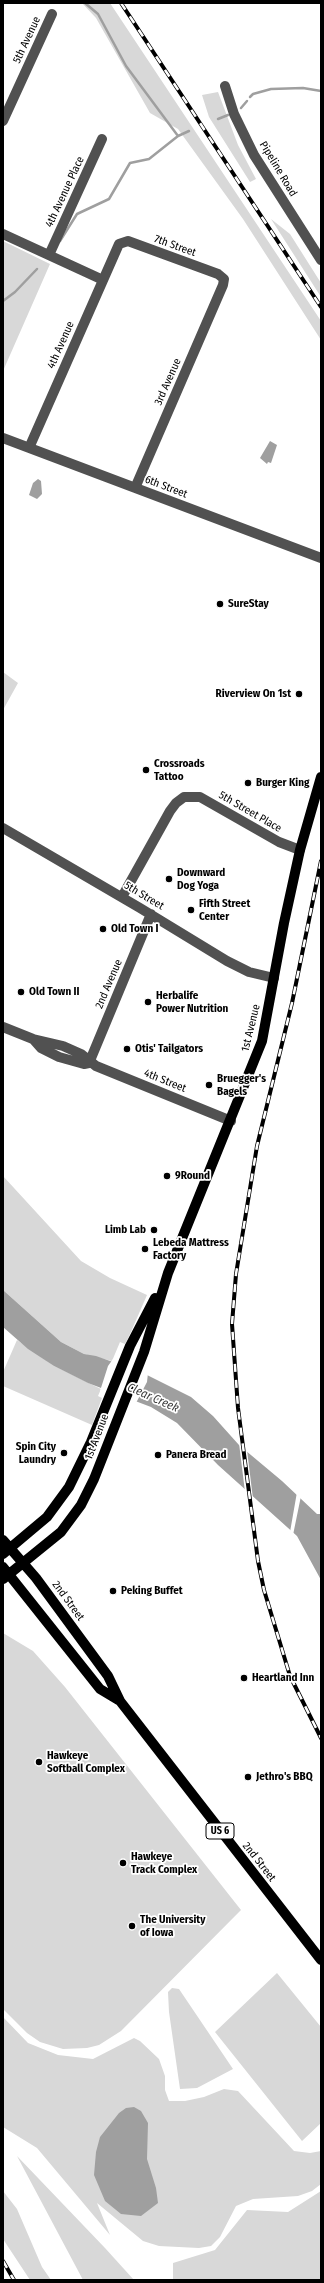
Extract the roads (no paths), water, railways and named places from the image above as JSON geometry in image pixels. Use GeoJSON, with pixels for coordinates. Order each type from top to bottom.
{"type":"FeatureCollection","features":[{"type":"Feature","properties":{"kind":"main road","name":"1st Avenue"},"geometry":{"type":"LineString","coordinates":[[7,1551],[33,1531],[59,1502],[78,1472],[130,1346],[168,1273],[231,1121],[262,1041],[300,850],[321,777]]}},
{"type":"Feature","properties":{"kind":"main road","name":"1st Avenue"},"geometry":{"type":"LineString","coordinates":[[5,1574],[23,1563],[61,1532],[81,1505],[94,1479],[144,1352],[168,1273]]}},
{"type":"Feature","properties":{"kind":"main road","name":"2nd Street"},"geometry":{"type":"LineString","coordinates":[[3,1540],[7,1551],[23,1563],[108,1676],[120,1702],[321,1960]]}},
{"type":"Feature","properties":{"kind":"main road","name":"2nd Street"},"geometry":{"type":"LineString","coordinates":[[5,1574],[100,1689],[120,1702]]}},
{"type":"Feature","properties":{"kind":"street","name":"5th Avenue"},"geometry":{"type":"LineString","coordinates":[[3,121],[52,14]]}},
{"type":"Feature","properties":{"kind":"street","name":"Pipeline Road"},"geometry":{"type":"LineString","coordinates":[[225,86],[234,114],[254,155],[321,260]]}},
{"type":"Feature","properties":{"kind":"street","name":"4th Avenue Place"},"geometry":{"type":"LineString","coordinates":[[49,255],[102,139]]}},
{"type":"Feature","properties":{"kind":"street"},"geometry":{"type":"LineString","coordinates":[[3,234],[102,280]]}},
{"type":"Feature","properties":{"kind":"street","name":"7th Street"},"geometry":{"type":"LineString","coordinates":[[114,252],[119,244],[128,241],[218,274],[224,279],[223,285]]}},
{"type":"Feature","properties":{"kind":"street","name":"4th Avenue"},"geometry":{"type":"LineString","coordinates":[[29,448],[114,252]]}},
{"type":"Feature","properties":{"kind":"street","name":"3rd Avenue"},"geometry":{"type":"LineString","coordinates":[[134,488],[223,285]]}},
{"type":"Feature","properties":{"kind":"street","name":"6th Street"},"geometry":{"type":"LineString","coordinates":[[3,438],[321,558]]}},
{"type":"Feature","properties":{"kind":"street","name":"5th Street Place"},"geometry":{"type":"LineString","coordinates":[[122,897],[176,802],[189,796],[200,797],[279,842],[300,850]]}},
{"type":"Feature","properties":{"kind":"street","name":"5th Street"},"geometry":{"type":"LineString","coordinates":[[3,828],[151,914],[236,966],[257,974],[274,978]]}},
{"type":"Feature","properties":{"kind":"street","name":"2nd Avenue"},"geometry":{"type":"LineString","coordinates":[[89,1063],[151,914]]}},
{"type":"Feature","properties":{"kind":"street","name":"4th Street"},"geometry":{"type":"LineString","coordinates":[[3,1027],[33,1040],[63,1046],[81,1054],[89,1063],[231,1121]]}},
{"type":"Feature","properties":{"kind":"water"},"geometry":{"type":"Polygon","coordinates":[[[270,441],[277,445],[271,463],[268,462],[267,464],[260,458],[270,441]]]}},
{"type":"Feature","properties":{"kind":"water"},"geometry":{"type":"Polygon","coordinates":[[[38,479],[41,481],[42,494],[37,499],[29,495],[33,483],[38,479]]]}},
{"type":"Feature","properties":{"kind":"water","name":"Clear Creek"},"geometry":{"type":"Polygon","coordinates":[[[3,1290],[61,1342],[84,1354],[96,1356],[141,1372],[191,1397],[213,1416],[239,1445],[282,1481],[317,1514],[321,1514],[321,1580],[297,1536],[218,1465],[177,1423],[151,1407],[88,1383],[54,1366],[28,1349],[3,1327],[3,1290]]]}},
{"type":"Feature","properties":{"kind":"water"},"geometry":{"type":"Polygon","coordinates":[[[134,2107],[141,2111],[148,2123],[147,2159],[156,2188],[158,2203],[141,2216],[121,2214],[105,2201],[94,2175],[96,2152],[100,2137],[119,2113],[126,2108],[134,2107]]]}},
{"type":"Feature","properties":{"kind":"waterway"},"geometry":{"type":"LineString","coordinates":[[85,3],[98,14],[126,66],[178,136]]}},
{"type":"Feature","properties":{"kind":"waterway"},"geometry":{"type":"LineString","coordinates":[[250,97],[253,94],[271,89],[303,88],[321,91]]}},
{"type":"Feature","properties":{"kind":"waterway"},"geometry":{"type":"LineString","coordinates":[[241,108],[247,101]]}},
{"type":"Feature","properties":{"kind":"waterway"},"geometry":{"type":"LineString","coordinates":[[218,119],[228,115]]}},
{"type":"Feature","properties":{"kind":"waterway"},"geometry":{"type":"LineString","coordinates":[[60,241],[77,214],[109,199],[130,163],[149,159],[178,136],[189,131]]}},
{"type":"Feature","properties":{"kind":"waterway"},"geometry":{"type":"LineString","coordinates":[[3,301],[15,292],[37,269]]}},
{"type":"Feature","properties":{"kind":"railway"},"geometry":{"type":"LineString","coordinates":[[121,3],[321,307]]}},
{"type":"Feature","properties":{"kind":"railway"},"geometry":{"type":"LineString","coordinates":[[321,861],[292,1003],[257,1146],[236,1274],[232,1324],[238,1408],[258,1561],[264,1590],[290,1676],[321,1738]]}},
{"type":"Feature","properties":{"kind":"railway"},"geometry":{"type":"LineString","coordinates":[[3,2261],[14,2280]]}},
{"type":"Feature","properties":{"kind":"place","name":"SureStay"},"geometry":{"type":"Point","coordinates":[220,604]}},
{"type":"Feature","properties":{"kind":"place","name":"Riverview On 1st"},"geometry":{"type":"Point","coordinates":[299,694]}},
{"type":"Feature","properties":{"kind":"place","name":"Crossroads Tattoo"},"geometry":{"type":"Point","coordinates":[146,770]}},
{"type":"Feature","properties":{"kind":"place","name":"Burger King"},"geometry":{"type":"Point","coordinates":[248,783]}},
{"type":"Feature","properties":{"kind":"place","name":"Downward Dog Yoga"},"geometry":{"type":"Point","coordinates":[169,879]}},
{"type":"Feature","properties":{"kind":"place","name":"Fifth Street Center"},"geometry":{"type":"Point","coordinates":[191,910]}},
{"type":"Feature","properties":{"kind":"place","name":"Old Town I"},"geometry":{"type":"Point","coordinates":[103,929]}},
{"type":"Feature","properties":{"kind":"place","name":"Old Town II"},"geometry":{"type":"Point","coordinates":[21,992]}},
{"type":"Feature","properties":{"kind":"place","name":"Herbalife Power Nutrition"},"geometry":{"type":"Point","coordinates":[148,1002]}},
{"type":"Feature","properties":{"kind":"place","name":"Otis' Tailgators"},"geometry":{"type":"Point","coordinates":[127,1049]}},
{"type":"Feature","properties":{"kind":"place","name":"Bruegger's Bagels"},"geometry":{"type":"Point","coordinates":[209,1085]}},
{"type":"Feature","properties":{"kind":"place","name":"9Round"},"geometry":{"type":"Point","coordinates":[167,1176]}},
{"type":"Feature","properties":{"kind":"place","name":"Limb Lab"},"geometry":{"type":"Point","coordinates":[154,1230]}},
{"type":"Feature","properties":{"kind":"place","name":"Lebeda Mattress Factory"},"geometry":{"type":"Point","coordinates":[145,1249]}},
{"type":"Feature","properties":{"kind":"place","name":"Spin City Laundry"},"geometry":{"type":"Point","coordinates":[64,1453]}},
{"type":"Feature","properties":{"kind":"place","name":"Panera Bread"},"geometry":{"type":"Point","coordinates":[158,1455]}},
{"type":"Feature","properties":{"kind":"place","name":"Peking Buffet"},"geometry":{"type":"Point","coordinates":[113,1591]}},
{"type":"Feature","properties":{"kind":"place","name":"Heartland Inn"},"geometry":{"type":"Point","coordinates":[244,1678]}},
{"type":"Feature","properties":{"kind":"place","name":"Hawkeye Softball Complex"},"geometry":{"type":"Point","coordinates":[39,1762]}},
{"type":"Feature","properties":{"kind":"place","name":"Jethro's BBQ"},"geometry":{"type":"Point","coordinates":[248,1777]}},
{"type":"Feature","properties":{"kind":"place","name":"Hawkeye Track Complex"},"geometry":{"type":"Point","coordinates":[123,1863]}},
{"type":"Feature","properties":{"kind":"place","name":"The University of Iowa"},"geometry":{"type":"Point","coordinates":[132,1926]}}]}
